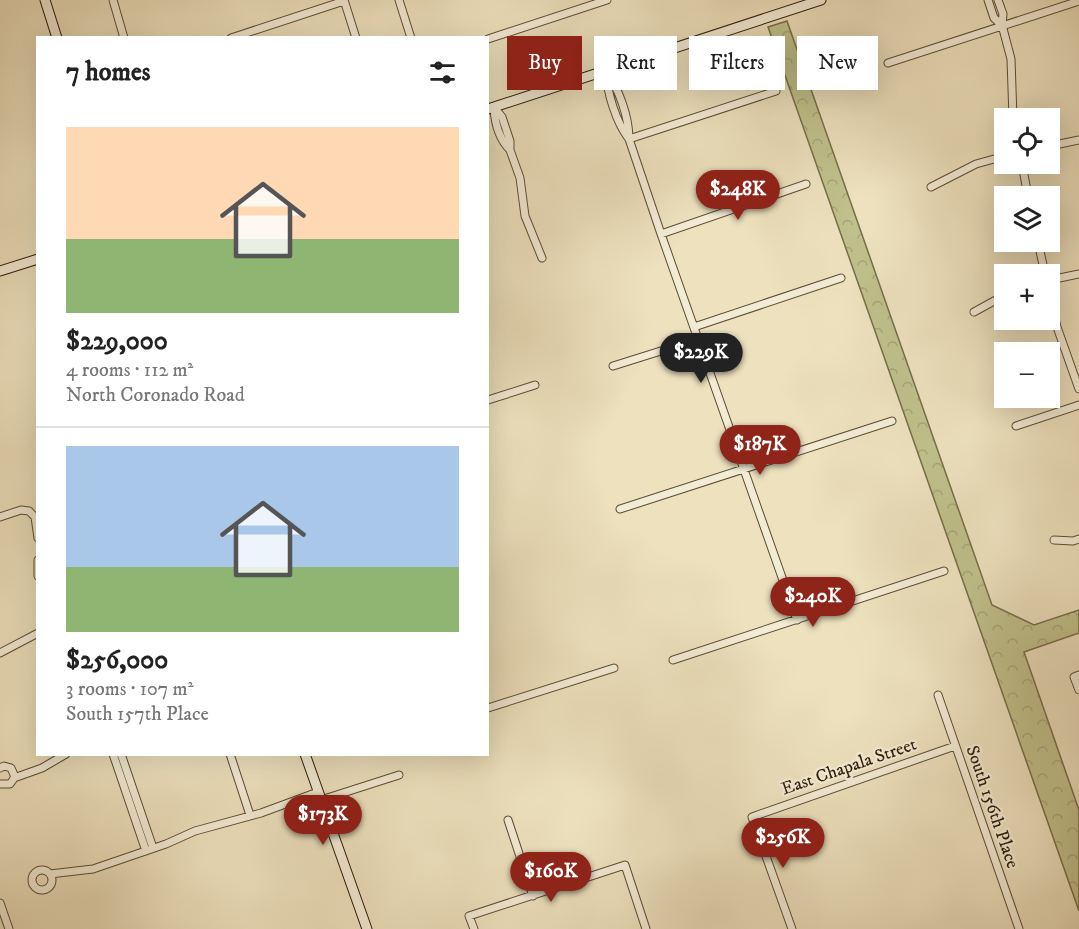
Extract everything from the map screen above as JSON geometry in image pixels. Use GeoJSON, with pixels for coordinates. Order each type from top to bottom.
{"type":"FeatureCollection","features":[{"type":"Feature","properties":{"kind":"main road"},"geometry":{"type":"LineString","coordinates":[[45,0],[56,36]]}},
{"type":"Feature","properties":{"kind":"main road"},"geometry":{"type":"LineString","coordinates":[[677,48],[821,0]]}},
{"type":"Feature","properties":{"kind":"main road"},"geometry":{"type":"LineString","coordinates":[[491,108],[594,75]]}},
{"type":"Feature","properties":{"kind":"main road"},"geometry":{"type":"LineString","coordinates":[[0,271],[36,260]]}},
{"type":"Feature","properties":{"kind":"main road"},"geometry":{"type":"LineString","coordinates":[[306,756],[367,929]]}},
{"type":"Feature","properties":{"kind":"street"},"geometry":{"type":"LineString","coordinates":[[113,0],[123,36]]}},
{"type":"Feature","properties":{"kind":"street"},"geometry":{"type":"LineString","coordinates":[[399,0],[410,36]]}},
{"type":"Feature","properties":{"kind":"street"},"geometry":{"type":"LineString","coordinates":[[489,39],[607,0]]}},
{"type":"Feature","properties":{"kind":"street"},"geometry":{"type":"LineString","coordinates":[[988,0],[994,18],[1002,25]]}},
{"type":"Feature","properties":{"kind":"street"},"geometry":{"type":"LineString","coordinates":[[998,0],[1003,14],[1002,25],[1011,59],[1013,108]]}},
{"type":"Feature","properties":{"kind":"street"},"geometry":{"type":"LineString","coordinates":[[237,36],[344,1],[355,36]]}},
{"type":"Feature","properties":{"kind":"street"},"geometry":{"type":"LineString","coordinates":[[888,63],[1076,2]]}},
{"type":"Feature","properties":{"kind":"street"},"geometry":{"type":"LineString","coordinates":[[609,90],[623,130],[629,139],[797,620]]}},
{"type":"Feature","properties":{"kind":"street"},"geometry":{"type":"LineString","coordinates":[[629,139],[776,91]]}},
{"type":"Feature","properties":{"kind":"street"},"geometry":{"type":"LineString","coordinates":[[491,108],[502,117],[520,178],[525,216],[542,258]]}},
{"type":"Feature","properties":{"kind":"street"},"geometry":{"type":"LineString","coordinates":[[1060,144],[1079,140]]}},
{"type":"Feature","properties":{"kind":"street"},"geometry":{"type":"LineString","coordinates":[[931,187],[976,164],[994,159]]}},
{"type":"Feature","properties":{"kind":"street"},"geometry":{"type":"LineString","coordinates":[[661,234],[806,184]]}},
{"type":"Feature","properties":{"kind":"street"},"geometry":{"type":"LineString","coordinates":[[1060,278],[1079,274]]}},
{"type":"Feature","properties":{"kind":"street"},"geometry":{"type":"LineString","coordinates":[[694,327],[841,278]]}},
{"type":"Feature","properties":{"kind":"street"},"geometry":{"type":"LineString","coordinates":[[974,312],[994,301]]}},
{"type":"Feature","properties":{"kind":"street"},"geometry":{"type":"LineString","coordinates":[[1058,330],[1079,389]]}},
{"type":"Feature","properties":{"kind":"street"},"geometry":{"type":"LineString","coordinates":[[613,366],[699,339]]}},
{"type":"Feature","properties":{"kind":"street"},"geometry":{"type":"LineString","coordinates":[[489,400],[535,385]]}},
{"type":"Feature","properties":{"kind":"street"},"geometry":{"type":"LineString","coordinates":[[1016,426],[1079,405]]}},
{"type":"Feature","properties":{"kind":"street"},"geometry":{"type":"LineString","coordinates":[[620,509],[892,421]]}},
{"type":"Feature","properties":{"kind":"street"},"geometry":{"type":"LineString","coordinates":[[0,517],[21,510],[29,511],[36,516]]}},
{"type":"Feature","properties":{"kind":"street"},"geometry":{"type":"LineString","coordinates":[[1054,540],[1079,539]]}},
{"type":"Feature","properties":{"kind":"street"},"geometry":{"type":"LineString","coordinates":[[673,660],[944,571]]}},
{"type":"Feature","properties":{"kind":"street"},"geometry":{"type":"LineString","coordinates":[[0,654],[36,634]]}},
{"type":"Feature","properties":{"kind":"street"},"geometry":{"type":"LineString","coordinates":[[489,708],[614,668]]}},
{"type":"Feature","properties":{"kind":"street"},"geometry":{"type":"LineString","coordinates":[[1076,676],[1079,690]]}},
{"type":"Feature","properties":{"kind":"street","name":"South 156th Place"},"geometry":{"type":"LineString","coordinates":[[938,695],[1019,929]]}},
{"type":"Feature","properties":{"kind":"street","name":"East Chapala Street"},"geometry":{"type":"LineString","coordinates":[[792,929],[752,817],[955,746]]}},
{"type":"Feature","properties":{"kind":"street"},"geometry":{"type":"LineString","coordinates":[[0,784],[10,784],[14,778],[42,768],[63,756]]}},
{"type":"Feature","properties":{"kind":"street"},"geometry":{"type":"LineString","coordinates":[[114,756],[133,801]]}},
{"type":"Feature","properties":{"kind":"street"},"geometry":{"type":"LineString","coordinates":[[122,756],[149,849]]}},
{"type":"Feature","properties":{"kind":"street"},"geometry":{"type":"LineString","coordinates":[[231,756],[250,815]]}},
{"type":"Feature","properties":{"kind":"street"},"geometry":{"type":"LineString","coordinates":[[0,768],[4,766],[11,768],[14,778]]}},
{"type":"Feature","properties":{"kind":"street"},"geometry":{"type":"LineString","coordinates":[[50,874],[93,869],[195,831],[399,775]]}},
{"type":"Feature","properties":{"kind":"street"},"geometry":{"type":"LineString","coordinates":[[508,820],[533,896]]}},
{"type":"Feature","properties":{"kind":"street"},"geometry":{"type":"LineString","coordinates":[[474,929],[469,916],[625,865],[646,929]]}},
{"type":"Feature","properties":{"kind":"street"},"geometry":{"type":"LineString","coordinates":[[0,903],[9,929]]}},
{"type":"Feature","properties":{"kind":"green space"},"geometry":{"type":"Polygon","coordinates":[[[787,21],[797,49],[797,90],[811,90],[992,605],[1034,625],[1079,610],[1079,633],[1024,652],[1079,810],[1079,911],[785,75],[785,36],[771,36],[768,27],[787,21]]]}}]}
